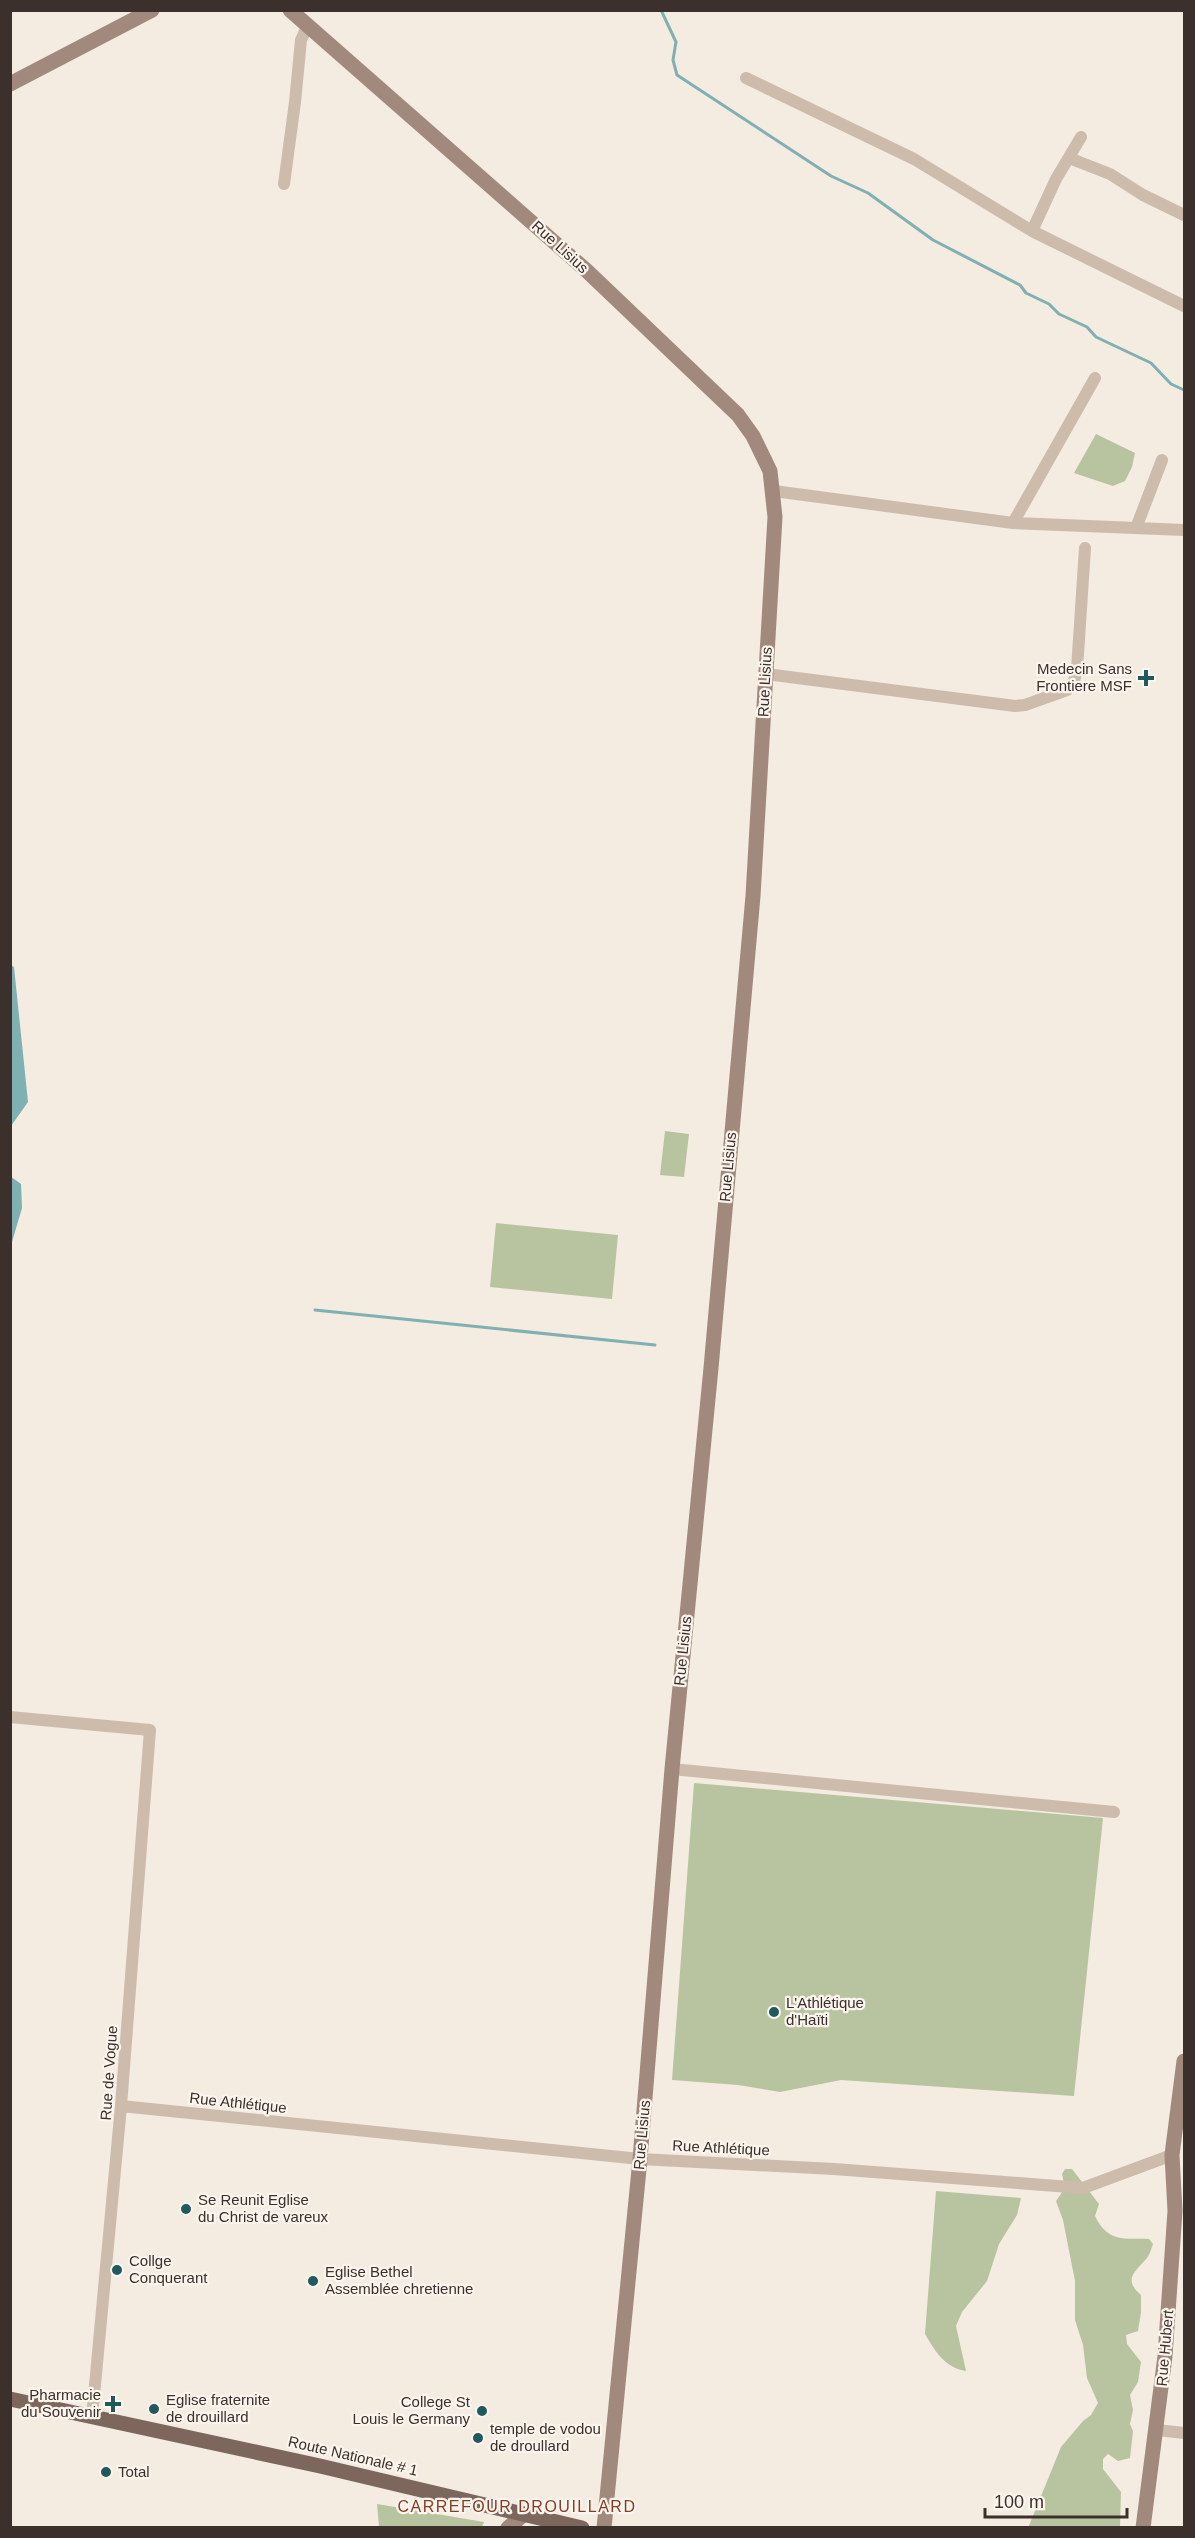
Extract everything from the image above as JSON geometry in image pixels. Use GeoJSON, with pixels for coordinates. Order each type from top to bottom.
{"type":"FeatureCollection","features":[{"type":"Feature","properties":{"kind":"main road","name":"Route Nationale # 1"},"geometry":{"type":"LineString","coordinates":[[10,2399],[320,2466],[524,2514],[555,2524],[582,2528]]}},
{"type":"Feature","properties":{"kind":"street"},"geometry":{"type":"LineString","coordinates":[[10,84],[152,10]]}},
{"type":"Feature","properties":{"kind":"street","name":"Rue Lisius"},"geometry":{"type":"LineString","coordinates":[[290,10],[601,284],[738,415],[787,493],[775,517],[753,896],[710,1380],[672,1769],[640,2159],[604,2528]]}},
{"type":"Feature","properties":{"kind":"street"},"geometry":{"type":"LineString","coordinates":[[284,184],[301,40],[308,25]]}},
{"type":"Feature","properties":{"kind":"street"},"geometry":{"type":"LineString","coordinates":[[746,78],[914,159],[1032,231],[1185,306]]}},
{"type":"Feature","properties":{"kind":"street"},"geometry":{"type":"LineString","coordinates":[[1032,231],[1056,179],[1081,137]]}},
{"type":"Feature","properties":{"kind":"street"},"geometry":{"type":"LineString","coordinates":[[1069,158],[1110,174],[1143,195],[1185,215]]}},
{"type":"Feature","properties":{"kind":"street"},"geometry":{"type":"LineString","coordinates":[[1012,523],[1095,378]]}},
{"type":"Feature","properties":{"kind":"street"},"geometry":{"type":"LineString","coordinates":[[1136,528],[1162,460]]}},
{"type":"Feature","properties":{"kind":"street"},"geometry":{"type":"LineString","coordinates":[[787,493],[1012,523],[1185,530]]}},
{"type":"Feature","properties":{"kind":"street"},"geometry":{"type":"LineString","coordinates":[[766,674],[1015,706],[1062,693],[1072,685],[1077,669],[1085,548]]}},
{"type":"Feature","properties":{"kind":"street","name":"Rue de Vogue"},"geometry":{"type":"LineString","coordinates":[[10,1717],[150,1730],[121,2106],[92,2417]]}},
{"type":"Feature","properties":{"kind":"street"},"geometry":{"type":"LineString","coordinates":[[672,1769],[1114,1812]]}},
{"type":"Feature","properties":{"kind":"street","name":"Rue Hubert"},"geometry":{"type":"LineString","coordinates":[[1143,2528],[1179,2263],[1180,2210],[1172,2155],[1185,2061]]}},
{"type":"Feature","properties":{"kind":"street","name":"Rue Athlétique"},"geometry":{"type":"LineString","coordinates":[[121,2106],[640,2159],[845,2170],[1083,2188],[1172,2155]]}},
{"type":"Feature","properties":{"kind":"street"},"geometry":{"type":"LineString","coordinates":[[1157,2430],[1185,2433]]}},
{"type":"Feature","properties":{"kind":"street"},"geometry":{"type":"LineString","coordinates":[[508,2528],[524,2514]]}},
{"type":"Feature","properties":{"kind":"green space"},"geometry":{"type":"Polygon","coordinates":[[[1096,434],[1135,453],[1132,467],[1125,481],[1113,486],[1074,473],[1096,434]]]}},
{"type":"Feature","properties":{"kind":"green space"},"geometry":{"type":"Polygon","coordinates":[[[665,1131],[689,1134],[684,1177],[660,1175],[665,1131]]]}},
{"type":"Feature","properties":{"kind":"green space"},"geometry":{"type":"Polygon","coordinates":[[[496,1223],[618,1235],[612,1299],[490,1287],[496,1223]]]}},
{"type":"Feature","properties":{"kind":"green space"},"geometry":{"type":"Polygon","coordinates":[[[694,1783],[1103,1818],[1074,2096],[841,2080],[780,2092],[738,2085],[672,2080],[694,1783]]]}},
{"type":"Feature","properties":{"kind":"green space"},"geometry":{"type":"Polygon","coordinates":[[[1065,2169],[1072,2169],[1099,2204],[1095,2216],[1105,2231],[1118,2237],[1149,2239],[1153,2244],[1148,2256],[1135,2271],[1132,2280],[1135,2289],[1141,2295],[1138,2331],[1126,2335],[1127,2344],[1141,2362],[1138,2382],[1130,2395],[1133,2410],[1130,2424],[1133,2431],[1130,2458],[1118,2461],[1108,2454],[1103,2459],[1103,2469],[1121,2492],[1120,2527],[1028,2528],[1061,2447],[1091,2415],[1098,2403],[1087,2378],[1083,2345],[1075,2320],[1075,2281],[1063,2220],[1056,2201],[1065,2188],[1062,2174],[1065,2169]]]}},
{"type":"Feature","properties":{"kind":"green space"},"geometry":{"type":"Polygon","coordinates":[[[936,2191],[1021,2198],[1017,2215],[999,2244],[987,2281],[962,2312],[956,2326],[966,2371],[946,2362],[925,2334],[936,2191]]]}},
{"type":"Feature","properties":{"kind":"green space"},"geometry":{"type":"Polygon","coordinates":[[[377,2504],[484,2522],[482,2527],[379,2527],[377,2504]]]}},
{"type":"Feature","properties":{"kind":"water"},"geometry":{"type":"Polygon","coordinates":[[[11,965],[14,967],[28,1102],[11,1126],[11,965]]]}},
{"type":"Feature","properties":{"kind":"water"},"geometry":{"type":"Polygon","coordinates":[[[10,1176],[21,1184],[22,1208],[12,1242],[10,1176]]]}},
{"type":"Feature","properties":{"kind":"waterway"},"geometry":{"type":"LineString","coordinates":[[661,10],[676,42],[673,60],[677,75],[831,176],[868,193],[933,240],[1020,285],[1026,293],[1049,304],[1059,314],[1087,327],[1096,337],[1151,363],[1171,384],[1184,390]]}},
{"type":"Feature","properties":{"kind":"waterway"},"geometry":{"type":"LineString","coordinates":[[315,1310],[655,1345]]}},
{"type":"Feature","properties":{"kind":"place","name":"Medecin Sans Frontiere MSF"},"geometry":{"type":"Point","coordinates":[1146,678]}},
{"type":"Feature","properties":{"kind":"place","name":"L'Athlétique d'Haïti"},"geometry":{"type":"Point","coordinates":[774,2012]}},
{"type":"Feature","properties":{"kind":"place","name":"Se Reunit Eglise du Christ de vareux"},"geometry":{"type":"Point","coordinates":[186,2209]}},
{"type":"Feature","properties":{"kind":"place","name":"Collge Conquerant"},"geometry":{"type":"Point","coordinates":[117,2270]}},
{"type":"Feature","properties":{"kind":"place","name":"Eglise Bethel Assemblée chretienne"},"geometry":{"type":"Point","coordinates":[313,2281]}},
{"type":"Feature","properties":{"kind":"place","name":"Pharmacie du Souvenir"},"geometry":{"type":"Point","coordinates":[113,2404]}},
{"type":"Feature","properties":{"kind":"place","name":"Eglise fraternite de drouillard"},"geometry":{"type":"Point","coordinates":[154,2409]}},
{"type":"Feature","properties":{"kind":"place","name":"College St Louis le Germany"},"geometry":{"type":"Point","coordinates":[482,2411]}},
{"type":"Feature","properties":{"kind":"place","name":"temple de vodou de droullard"},"geometry":{"type":"Point","coordinates":[478,2438]}},
{"type":"Feature","properties":{"kind":"place","name":"Total"},"geometry":{"type":"Point","coordinates":[106,2472]}},
{"type":"Feature","properties":{"kind":"district","name":"CARREFOUR DROUILLARD"},"geometry":{"type":"Point","coordinates":[517,2506]}}]}
